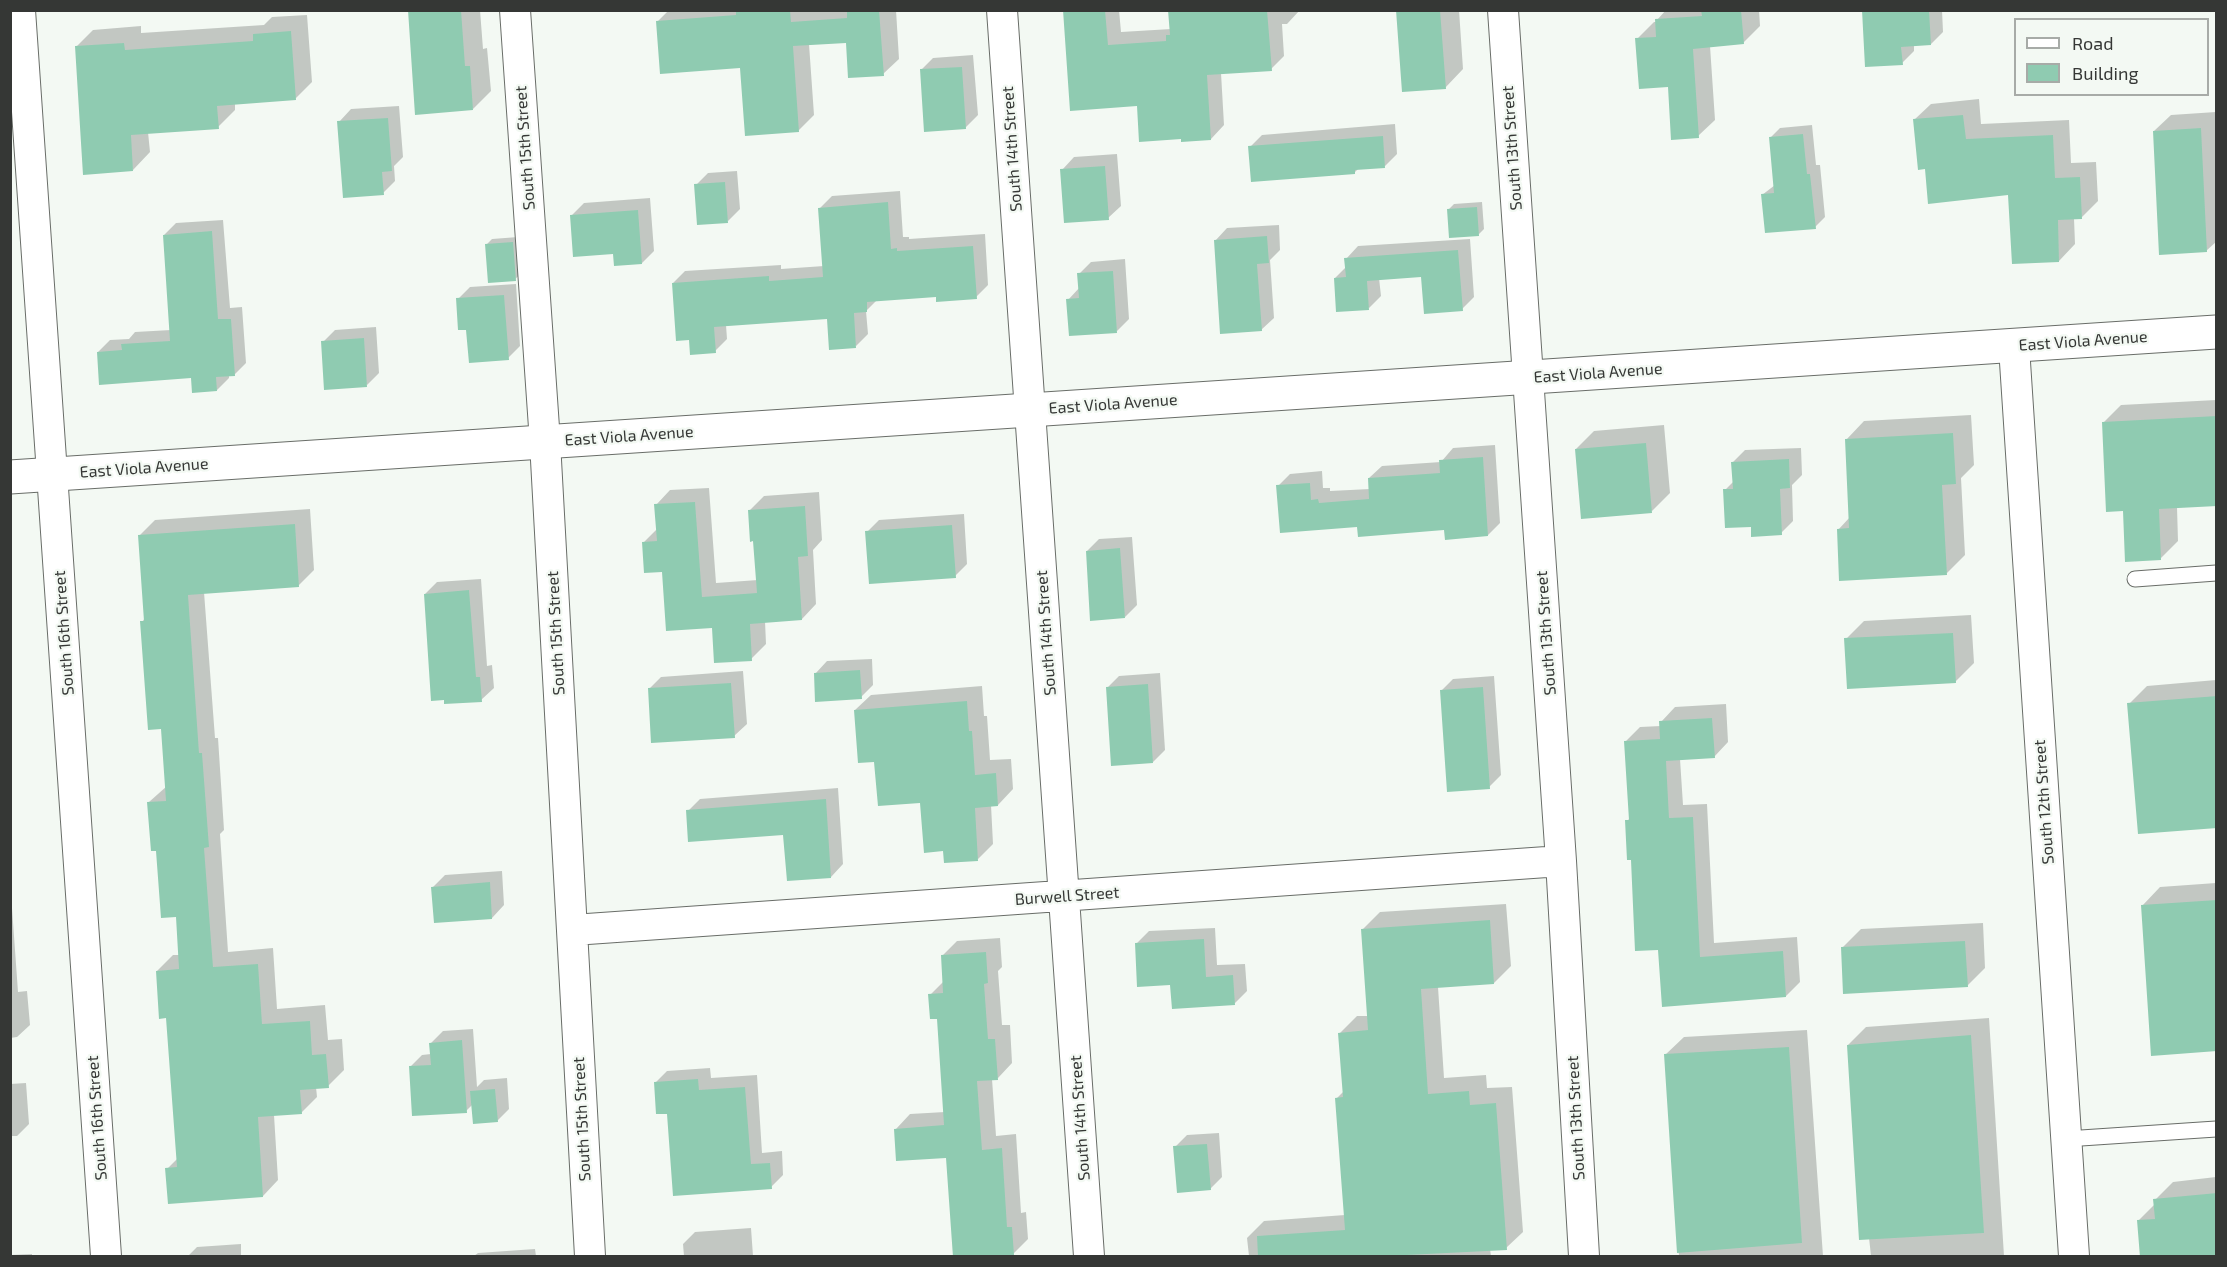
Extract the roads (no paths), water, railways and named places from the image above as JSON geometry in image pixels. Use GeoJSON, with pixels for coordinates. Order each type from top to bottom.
{"type":"FeatureCollection","features":[{"type":"Feature","properties":{"kind":"street","name":"South 16th Street"},"geometry":{"type":"LineString","coordinates":[[20,10],[106,1257]]}},
{"type":"Feature","properties":{"kind":"street","name":"South 15th Street"},"geometry":{"type":"LineString","coordinates":[[515,10],[545,442],[590,1257]]}},
{"type":"Feature","properties":{"kind":"street","name":"South 14th Street"},"geometry":{"type":"LineString","coordinates":[[1002,10],[1089,1257]]}},
{"type":"Feature","properties":{"kind":"street","name":"South 13th Street"},"geometry":{"type":"LineString","coordinates":[[1503,10],[1561,861],[1584,1257]]}},
{"type":"Feature","properties":{"kind":"street","name":"East Viola Avenue"},"geometry":{"type":"LineString","coordinates":[[10,477],[2217,332]]}},
{"type":"Feature","properties":{"kind":"street","name":"South 12th Street"},"geometry":{"type":"LineString","coordinates":[[2014,346],[2074,1257]]}},
{"type":"Feature","properties":{"kind":"street","name":"Burwell Street"},"geometry":{"type":"LineString","coordinates":[[573,930],[1561,861]]}},
{"type":"Feature","properties":{"kind":"lane"},"geometry":{"type":"LineString","coordinates":[[2135,579],[2217,573]]}},
{"type":"Feature","properties":{"kind":"lane"},"geometry":{"type":"LineString","coordinates":[[2066,1139],[2217,1129]]}}]}
